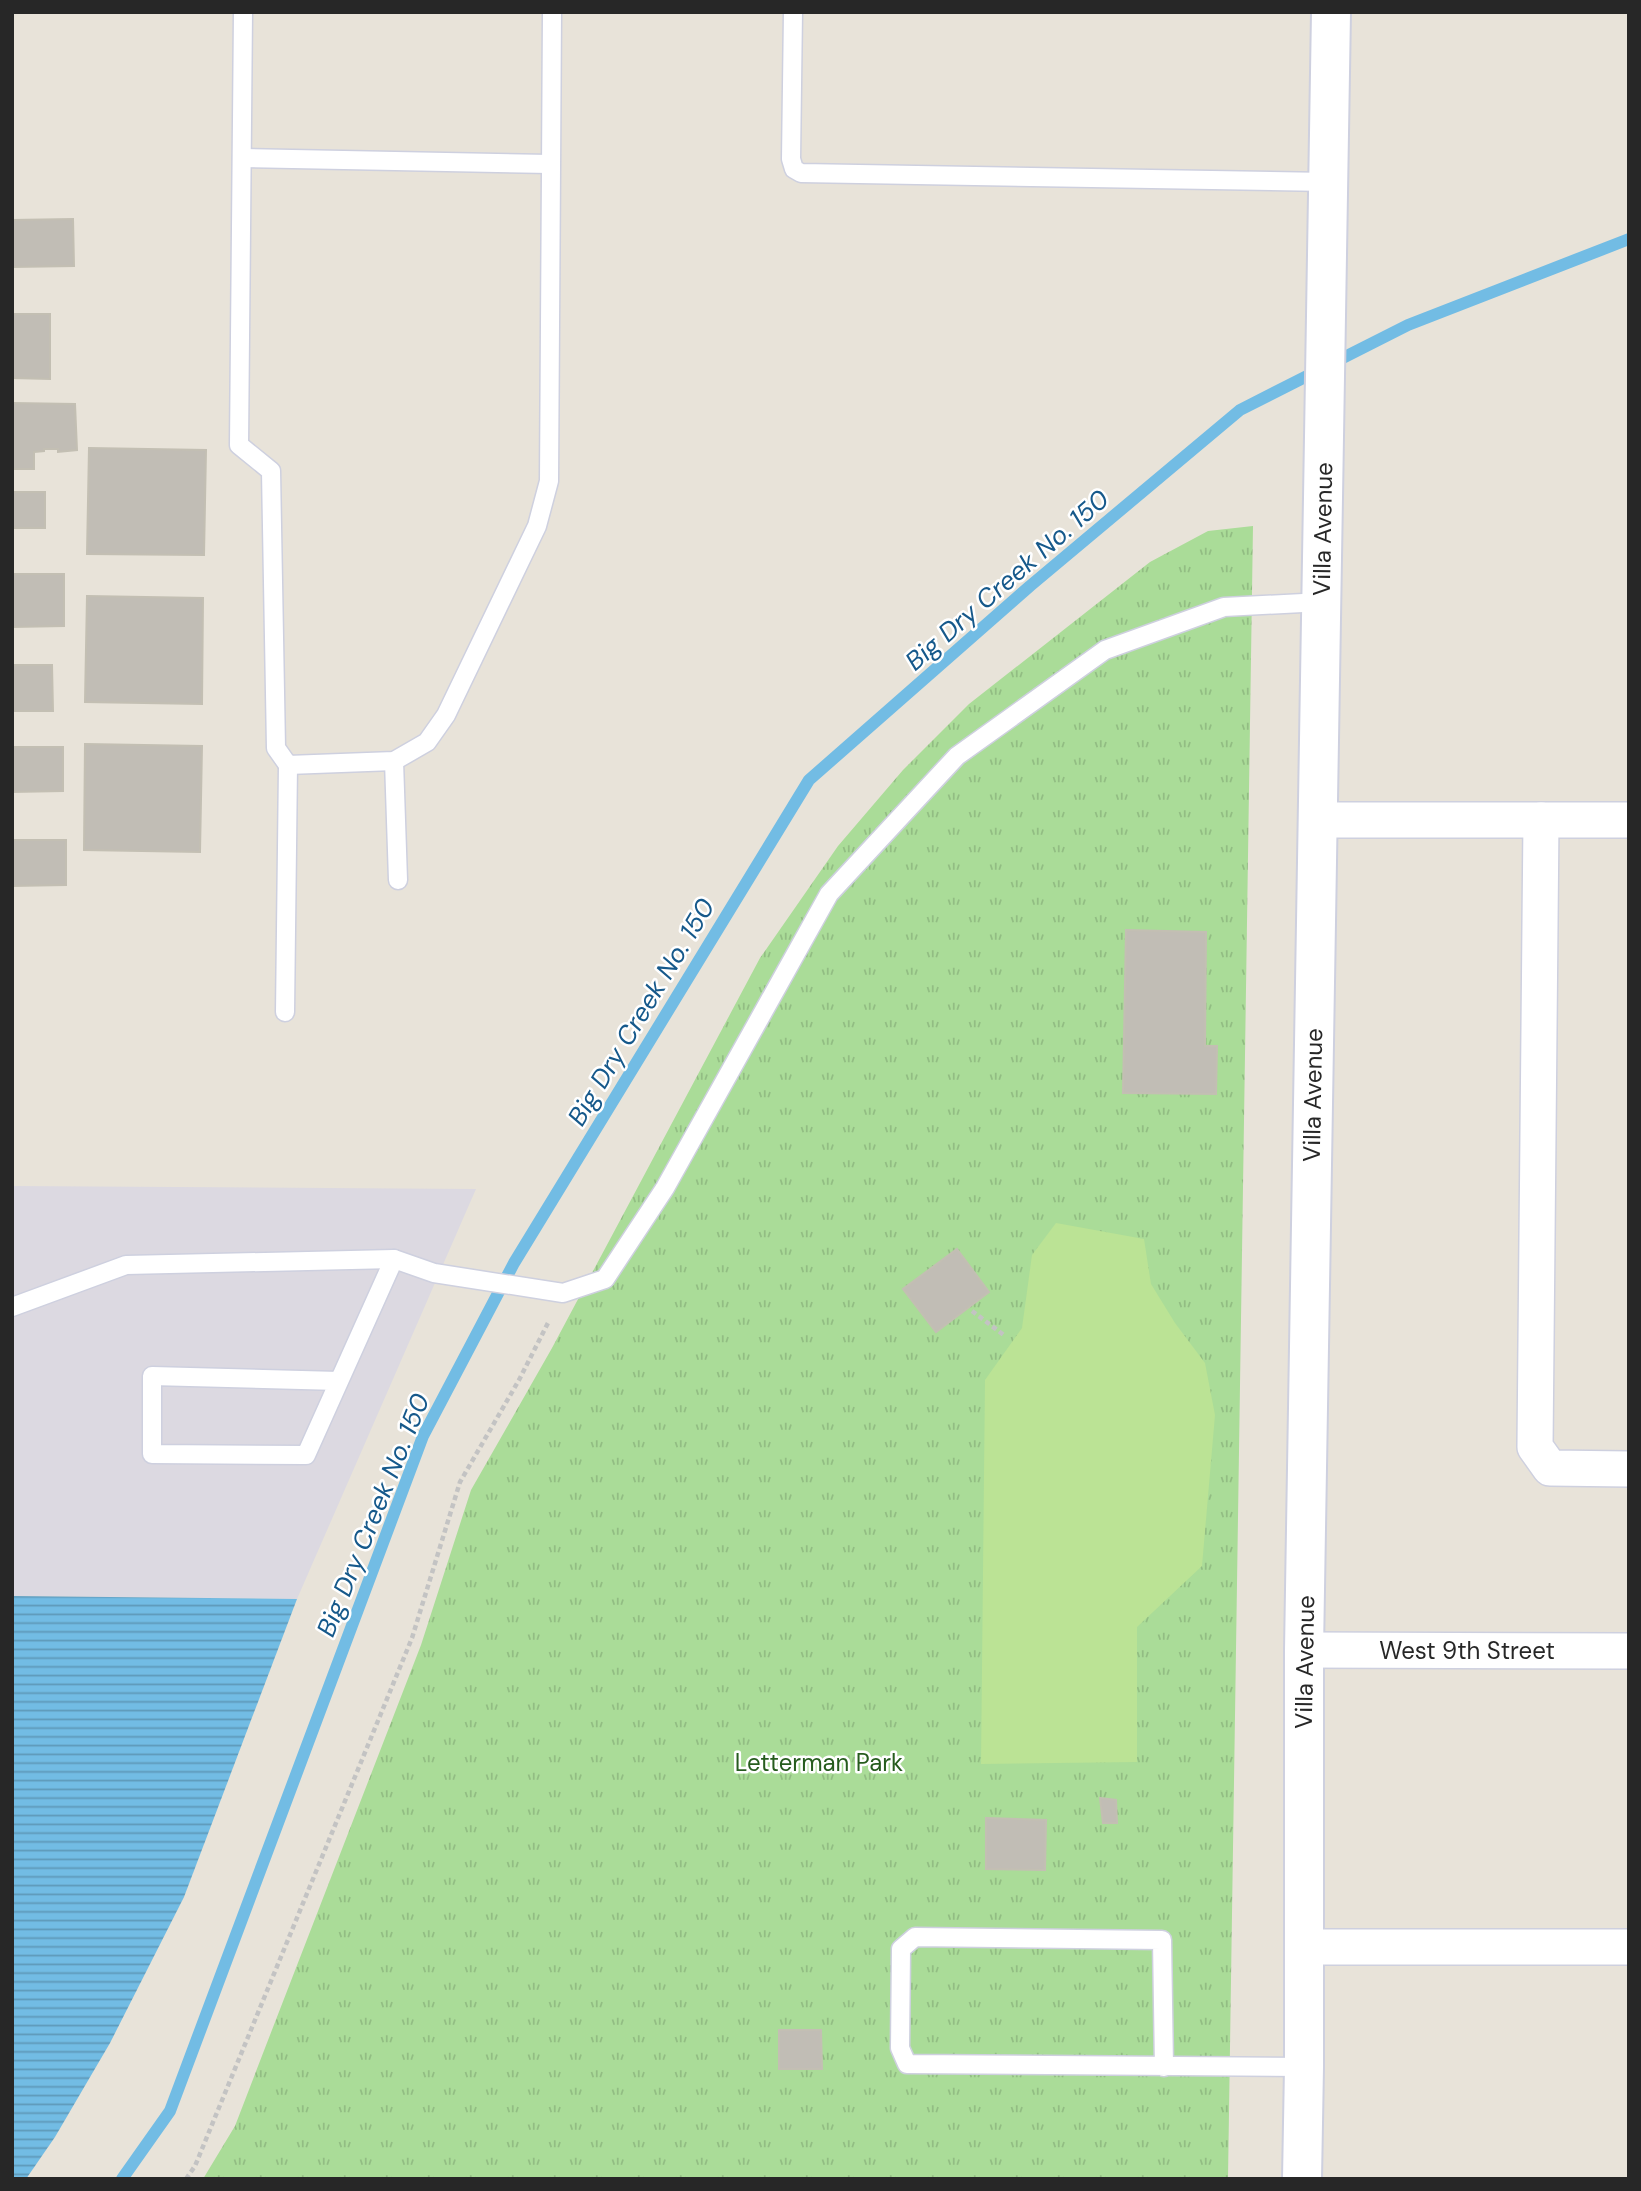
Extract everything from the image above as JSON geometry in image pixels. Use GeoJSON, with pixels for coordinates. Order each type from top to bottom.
{"type":"FeatureCollection","features":[{"type":"Feature","properties":{"kind":"main road","name":"Villa Avenue"},"geometry":{"type":"LineString","coordinates":[[1301,2179],[1304,2067],[1304,1650],[1331,12]]}},
{"type":"Feature","properties":{"kind":"street"},"geometry":{"type":"LineString","coordinates":[[1318,820],[1629,820]]}},
{"type":"Feature","properties":{"kind":"street"},"geometry":{"type":"LineString","coordinates":[[1541,820],[1535,1447],[1549,1468],[1629,1469]]}},
{"type":"Feature","properties":{"kind":"street","name":"West 9th Street"},"geometry":{"type":"LineString","coordinates":[[1304,1650],[1629,1651]]}},
{"type":"Feature","properties":{"kind":"street"},"geometry":{"type":"LineString","coordinates":[[1303,1947],[1629,1947]]}},
{"type":"Feature","properties":{"kind":"lane"},"geometry":{"type":"LineString","coordinates":[[243,12],[239,446],[271,471],[276,748],[288,765],[285,1012]]}},
{"type":"Feature","properties":{"kind":"lane"},"geometry":{"type":"LineString","coordinates":[[288,765],[394,761],[427,742],[446,715],[537,526],[549,481],[552,12]]}},
{"type":"Feature","properties":{"kind":"lane"},"geometry":{"type":"LineString","coordinates":[[793,12],[791,159],[793,169],[801,173],[1329,182]]}},
{"type":"Feature","properties":{"kind":"lane"},"geometry":{"type":"LineString","coordinates":[[242,158],[550,164]]}},
{"type":"Feature","properties":{"kind":"lane"},"geometry":{"type":"LineString","coordinates":[[12,1307],[126,1265],[394,1259],[435,1273],[563,1293],[605,1279],[665,1188],[829,894],[957,756],[1105,650],[1224,607],[1322,602]]}},
{"type":"Feature","properties":{"kind":"lane"},"geometry":{"type":"LineString","coordinates":[[394,761],[398,880]]}},
{"type":"Feature","properties":{"kind":"lane"},"geometry":{"type":"LineString","coordinates":[[339,1381],[152,1376],[152,1454],[306,1455],[394,1259]]}},
{"type":"Feature","properties":{"kind":"lane"},"geometry":{"type":"LineString","coordinates":[[1164,2067],[1162,1940],[915,1937],[901,1950],[900,2048],[908,2064],[1164,2067],[1304,2067]]}},
{"type":"Feature","properties":{"kind":"path"},"geometry":{"type":"LineString","coordinates":[[186,2179],[195,2166],[412,1638],[460,1482],[519,1380],[563,1293]]}},
{"type":"Feature","properties":{"kind":"path"},"geometry":{"type":"LineString","coordinates":[[972,1311],[1005,1336]]}},
{"type":"Feature","properties":{"kind":"shaded area"},"geometry":{"type":"Polygon","coordinates":[[[12,1186],[476,1189],[297,1599],[12,1596],[12,1186]]]}},
{"type":"Feature","properties":{"kind":"green space","name":"Letterman Park"},"geometry":{"type":"Polygon","coordinates":[[[1253,526],[1228,2179],[203,2179],[235,2126],[421,1645],[471,1490],[552,1348],[760,958],[838,846],[903,770],[969,704],[1150,562],[1208,531],[1253,526]]]}},
{"type":"Feature","properties":{"kind":"green space"},"geometry":{"type":"Polygon","coordinates":[[[1056,1223],[1144,1239],[1151,1284],[1175,1323],[1205,1363],[1215,1415],[1202,1566],[1137,1627],[1137,1762],[981,1764],[985,1380],[1022,1328],[1032,1255],[1056,1223]]]}},
{"type":"Feature","properties":{"kind":"water"},"geometry":{"type":"Polygon","coordinates":[[[12,1596],[297,1599],[184,1897],[110,2043],[55,2137],[26,2179],[12,2179],[12,1596]]]}},
{"type":"Feature","properties":{"kind":"building"},"geometry":{"type":"Polygon","coordinates":[[[73,219],[74,266],[12,267],[12,220],[73,219]]]}},
{"type":"Feature","properties":{"kind":"building"},"geometry":{"type":"Polygon","coordinates":[[[12,314],[50,314],[50,379],[12,378],[12,314]]]}},
{"type":"Feature","properties":{"kind":"building"},"geometry":{"type":"Polygon","coordinates":[[[12,403],[75,404],[77,450],[58,452],[58,449],[44,449],[34,452],[34,469],[12,469],[12,403]]]}},
{"type":"Feature","properties":{"kind":"building"},"geometry":{"type":"Polygon","coordinates":[[[89,448],[206,450],[204,555],[87,554],[89,448]]]}},
{"type":"Feature","properties":{"kind":"building"},"geometry":{"type":"Polygon","coordinates":[[[12,492],[45,492],[45,528],[12,528],[12,492]]]}},
{"type":"Feature","properties":{"kind":"building"},"geometry":{"type":"Polygon","coordinates":[[[12,574],[64,574],[64,626],[12,627],[12,574]]]}},
{"type":"Feature","properties":{"kind":"building"},"geometry":{"type":"Polygon","coordinates":[[[87,596],[203,598],[202,704],[85,702],[87,596]]]}},
{"type":"Feature","properties":{"kind":"building"},"geometry":{"type":"Polygon","coordinates":[[[12,665],[52,665],[53,711],[12,711],[12,665]]]}},
{"type":"Feature","properties":{"kind":"building"},"geometry":{"type":"Polygon","coordinates":[[[85,744],[202,746],[200,852],[84,850],[85,744]]]}},
{"type":"Feature","properties":{"kind":"building"},"geometry":{"type":"Polygon","coordinates":[[[12,747],[63,747],[63,791],[12,792],[12,747]]]}},
{"type":"Feature","properties":{"kind":"building"},"geometry":{"type":"Polygon","coordinates":[[[12,840],[66,840],[66,885],[12,886],[12,840]]]}},
{"type":"Feature","properties":{"kind":"building"},"geometry":{"type":"Polygon","coordinates":[[[1126,930],[1206,932],[1205,1046],[1217,1046],[1216,1094],[1123,1093],[1126,930]]]}},
{"type":"Feature","properties":{"kind":"building"},"geometry":{"type":"Polygon","coordinates":[[[957,1249],[989,1292],[936,1332],[903,1289],[957,1249]]]}},
{"type":"Feature","properties":{"kind":"building"},"geometry":{"type":"Polygon","coordinates":[[[1100,1798],[1116,1800],[1117,1823],[1103,1823],[1100,1798]]]}},
{"type":"Feature","properties":{"kind":"building"},"geometry":{"type":"Polygon","coordinates":[[[986,1818],[1046,1820],[1045,1870],[986,1869],[986,1818]]]}},
{"type":"Feature","properties":{"kind":"building"},"geometry":{"type":"Polygon","coordinates":[[[779,2030],[821,2030],[822,2069],[779,2069],[779,2030]]]}},
{"type":"Feature","properties":{"kind":"waterway","name":"Big Dry Creek No. 150"},"geometry":{"type":"LineString","coordinates":[[122,2179],[170,2111],[423,1436],[514,1263],[809,780],[1030,586],[1240,410],[1408,325],[1629,239]]}}]}
